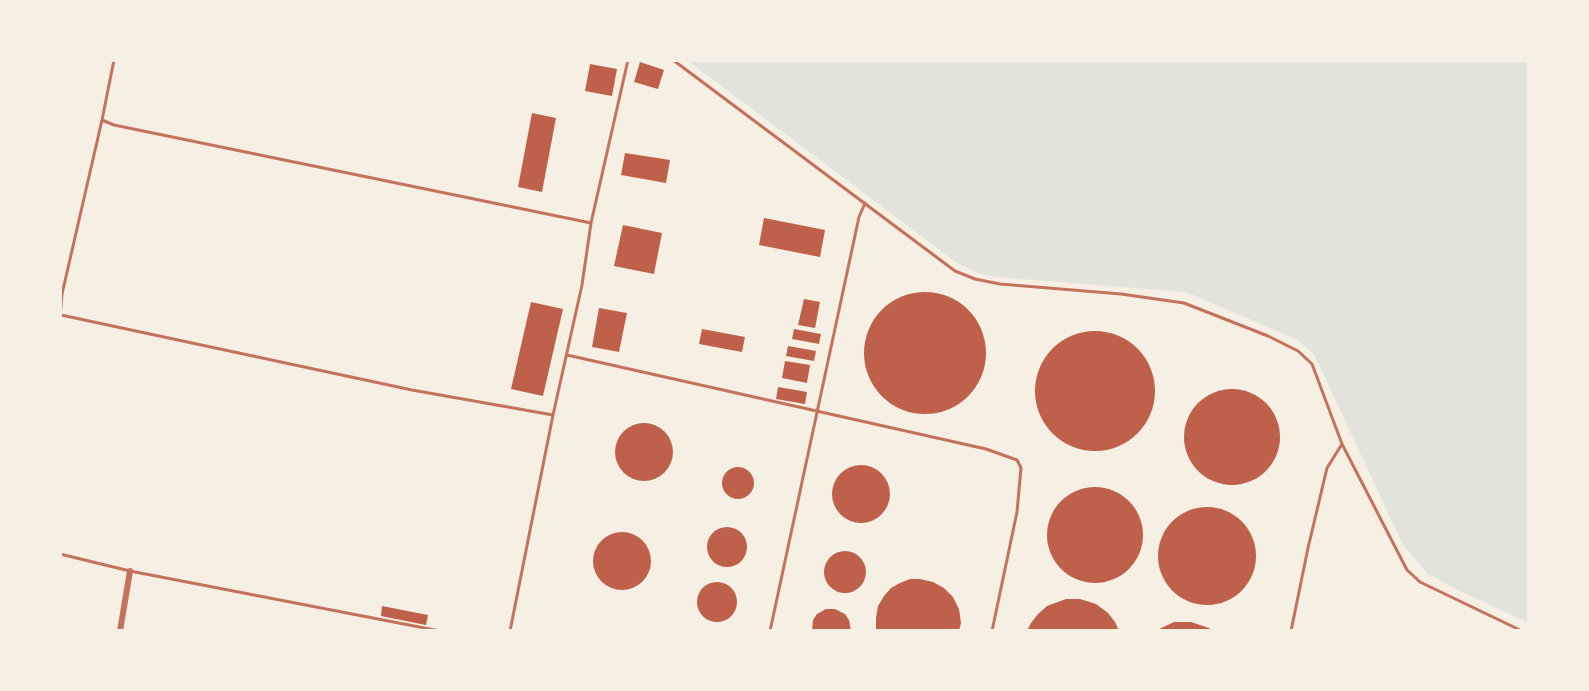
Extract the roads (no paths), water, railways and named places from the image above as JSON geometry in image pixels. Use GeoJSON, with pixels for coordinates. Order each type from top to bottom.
{"type":"FeatureCollection","features":[{"type":"Feature","properties":{"kind":"street"},"geometry":{"type":"LineString","coordinates":[[120,631],[130,571]]}},
{"type":"Feature","properties":{"kind":"lane"},"geometry":{"type":"LineString","coordinates":[[114,60],[61,293],[60,316],[412,390],[553,415]]}},
{"type":"Feature","properties":{"kind":"lane"},"geometry":{"type":"LineString","coordinates":[[510,631],[553,415],[582,285],[591,223],[628,60]]}},
{"type":"Feature","properties":{"kind":"lane"},"geometry":{"type":"LineString","coordinates":[[673,60],[954,271],[975,279],[1000,284],[1121,294],[1184,303],[1268,336],[1298,351],[1312,364],[1342,444],[1407,570],[1420,582],[1522,631]]}},
{"type":"Feature","properties":{"kind":"lane"},"geometry":{"type":"LineString","coordinates":[[102,120],[114,125],[591,223]]}},
{"type":"Feature","properties":{"kind":"lane"},"geometry":{"type":"LineString","coordinates":[[770,631],[816,411],[859,218],[865,203]]}},
{"type":"Feature","properties":{"kind":"lane"},"geometry":{"type":"LineString","coordinates":[[567,355],[986,449],[1017,460],[1021,468],[1017,512],[992,631]]}},
{"type":"Feature","properties":{"kind":"lane"},"geometry":{"type":"LineString","coordinates":[[1291,631],[1327,468],[1342,444]]}},
{"type":"Feature","properties":{"kind":"lane"},"geometry":{"type":"LineString","coordinates":[[60,554],[130,571],[440,631]]}}]}
